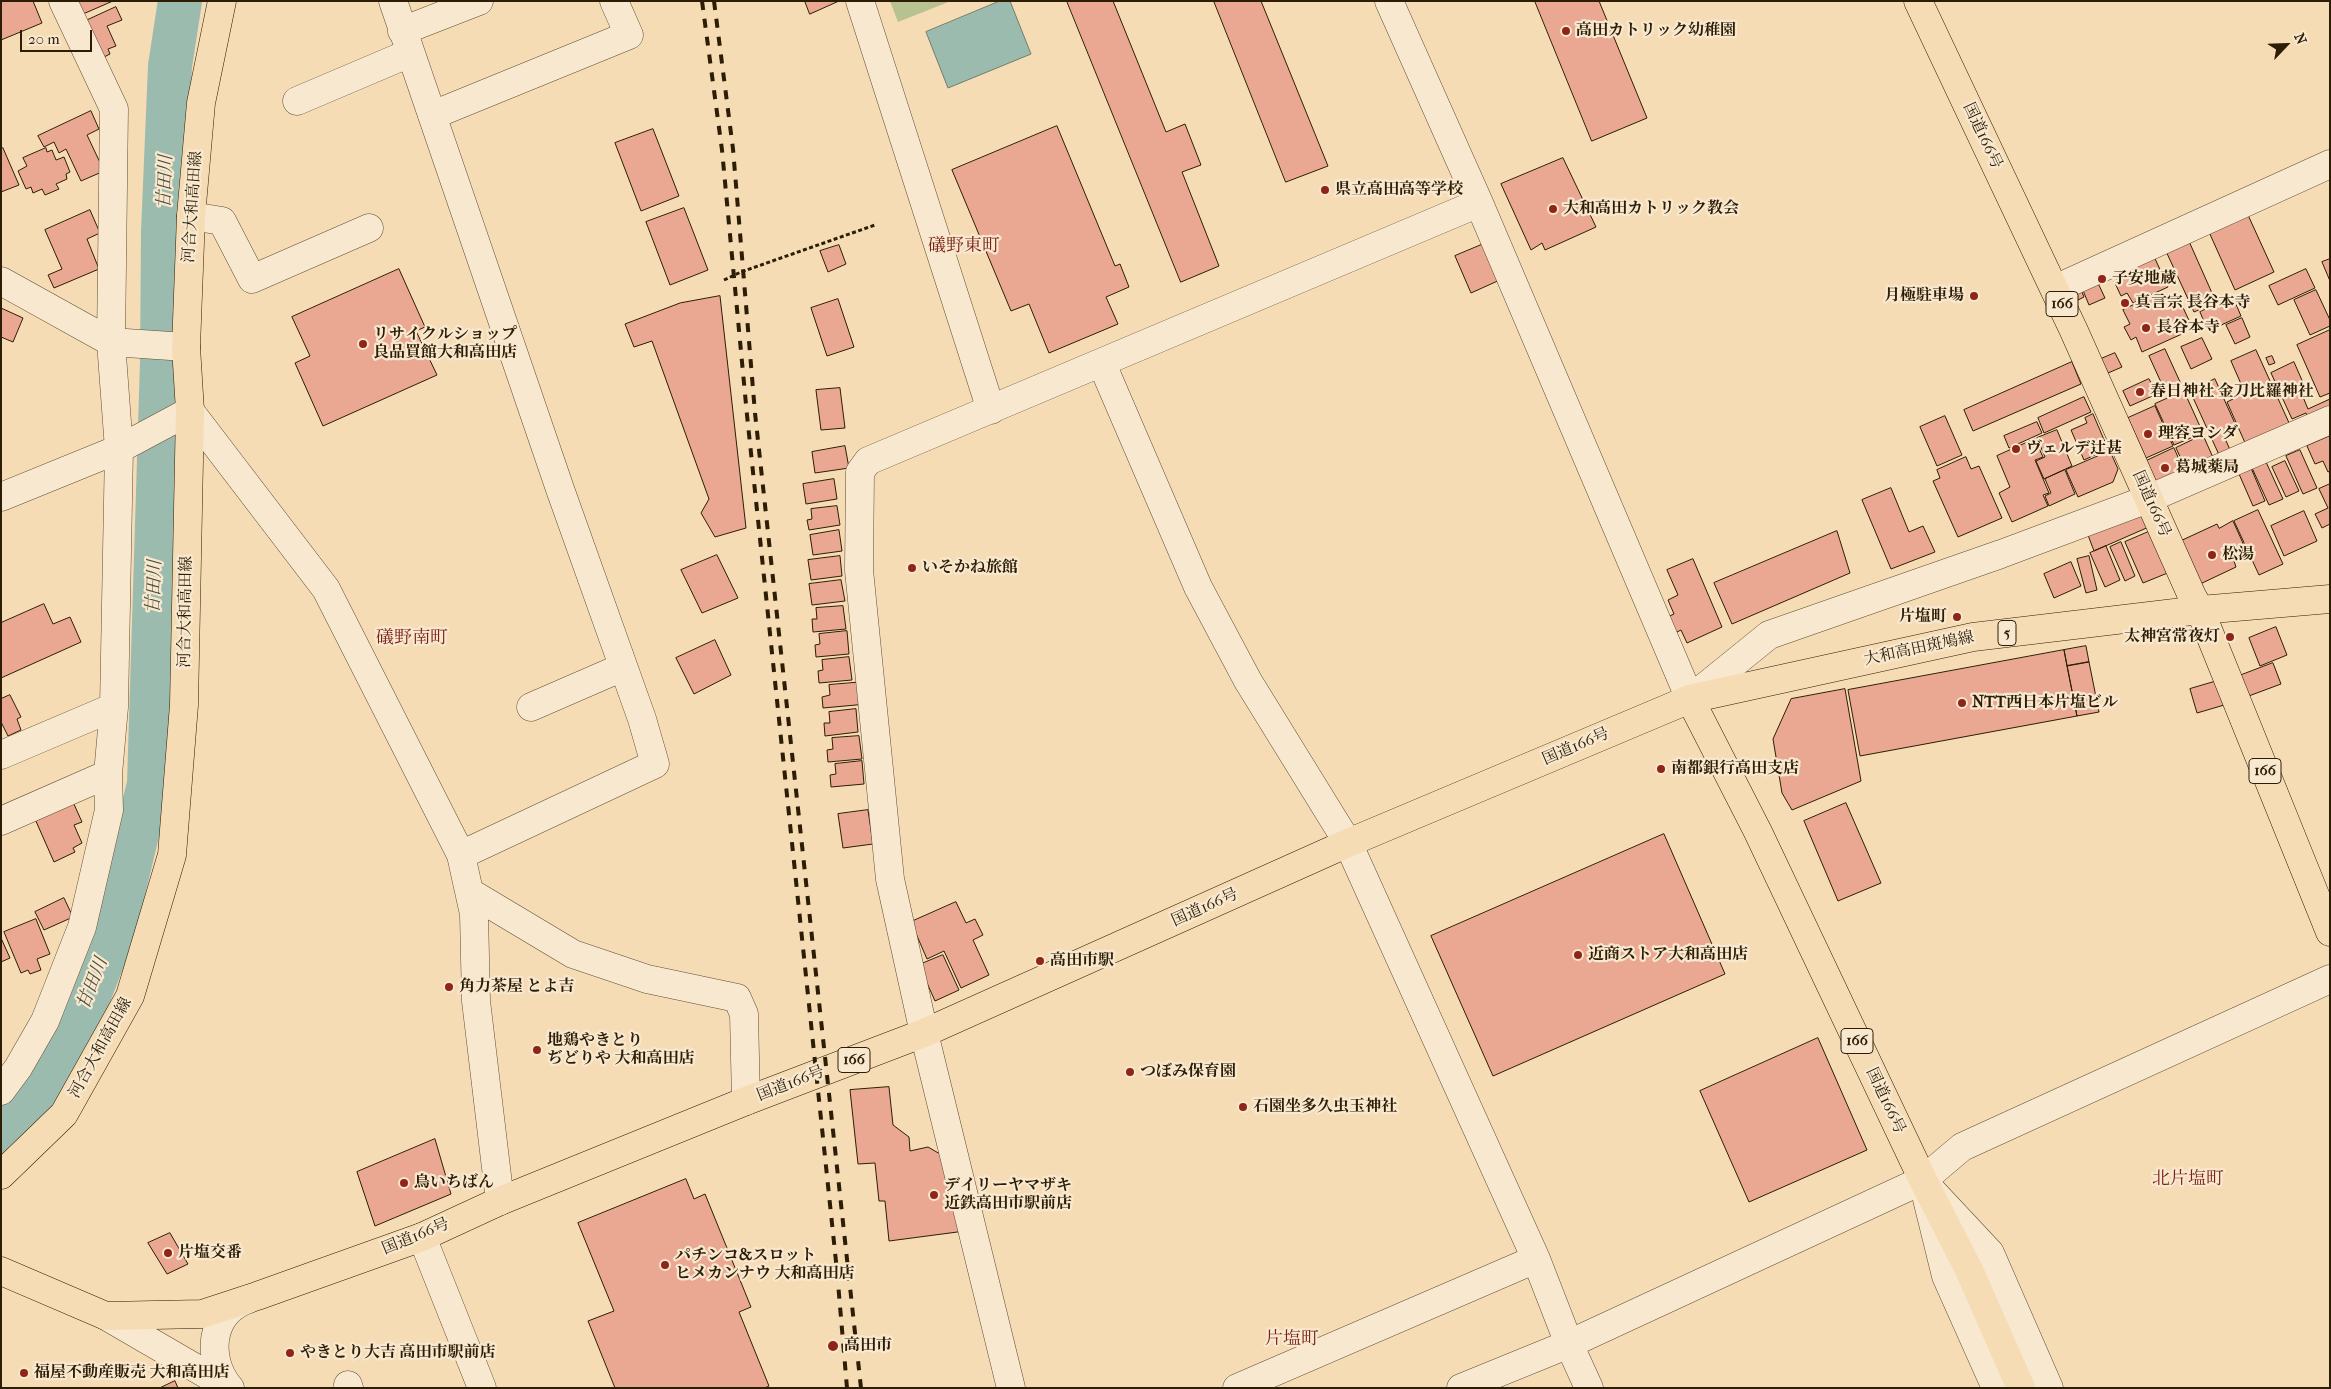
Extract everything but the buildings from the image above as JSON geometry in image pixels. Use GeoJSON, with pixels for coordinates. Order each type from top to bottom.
{"type":"FeatureCollection","features":[{"type":"Feature","properties":{"kind":"main road","name":"河合大和高田線"},"geometry":{"type":"LineString","coordinates":[[1,1175],[64,1114],[130,996],[172,855],[184,705],[179,346],[201,103],[222,1]]}},
{"type":"Feature","properties":{"kind":"main road","name":"国道166号"},"geometry":{"type":"LineString","coordinates":[[1918,1],[2055,290],[2148,499],[2200,610],[2330,932]]}},
{"type":"Feature","properties":{"kind":"main road","name":"大和高田斑鳩線"},"geometry":{"type":"LineString","coordinates":[[1690,699],[1973,637],[2200,610],[2330,599]]}},
{"type":"Feature","properties":{"kind":"main road","name":"国道166号"},"geometry":{"type":"LineString","coordinates":[[1,1270],[106,1316],[202,1314],[257,1296],[422,1237],[500,1201],[746,1101],[924,1033],[1348,843],[1690,699],[1758,832],[1923,1180],[1969,1270],[2012,1386]]}},
{"type":"Feature","properties":{"kind":"street"},"geometry":{"type":"LineString","coordinates":[[1,1091],[18,1068],[45,1021],[82,926],[109,810],[108,774],[114,707],[126,445],[114,109],[63,1]]}},
{"type":"Feature","properties":{"kind":"street"},"geometry":{"type":"LineString","coordinates":[[393,1],[655,764],[461,855]]}},
{"type":"Feature","properties":{"kind":"street"},"geometry":{"type":"LineString","coordinates":[[297,101],[479,1]]}},
{"type":"Feature","properties":{"kind":"street"},"geometry":{"type":"LineString","coordinates":[[433,115],[629,35],[614,1]]}},
{"type":"Feature","properties":{"kind":"street"},"geometry":{"type":"LineString","coordinates":[[860,1],[991,410]]}},
{"type":"Feature","properties":{"kind":"street"},"geometry":{"type":"LineString","coordinates":[[1389,1],[1479,204],[1690,699],[1769,635],[2001,554],[2148,499],[2330,420]]}},
{"type":"Feature","properties":{"kind":"street"},"geometry":{"type":"LineString","coordinates":[[2055,290],[2330,164]]}},
{"type":"Feature","properties":{"kind":"street"},"geometry":{"type":"LineString","coordinates":[[1011,1388],[924,1033],[890,879],[860,570],[860,472],[868,461],[1479,204]]}},
{"type":"Feature","properties":{"kind":"street"},"geometry":{"type":"LineString","coordinates":[[191,216],[222,222],[252,279],[370,228]]}},
{"type":"Feature","properties":{"kind":"street"},"geometry":{"type":"LineString","coordinates":[[1,281],[122,343],[179,346]]}},
{"type":"Feature","properties":{"kind":"street"},"geometry":{"type":"LineString","coordinates":[[1102,364],[1198,587],[1248,681],[1348,843],[1536,1259],[1569,1344],[1589,1388]]}},
{"type":"Feature","properties":{"kind":"street"},"geometry":{"type":"LineString","coordinates":[[1,496],[126,445],[180,417],[326,589],[461,855],[471,893],[474,914],[476,1001],[500,1201]]}},
{"type":"Feature","properties":{"kind":"street"},"geometry":{"type":"LineString","coordinates":[[531,707],[623,667]]}},
{"type":"Feature","properties":{"kind":"street"},"geometry":{"type":"LineString","coordinates":[[1,755],[114,707]]}},
{"type":"Feature","properties":{"kind":"street"},"geometry":{"type":"LineString","coordinates":[[1,821],[108,774]]}},
{"type":"Feature","properties":{"kind":"street"},"geometry":{"type":"LineString","coordinates":[[471,893],[573,954],[648,979],[738,998],[744,1014],[746,1101]]}},
{"type":"Feature","properties":{"kind":"street"},"geometry":{"type":"LineString","coordinates":[[1462,1388],[1569,1344],[1923,1180],[1962,1147],[2330,979]]}},
{"type":"Feature","properties":{"kind":"street"},"geometry":{"type":"LineString","coordinates":[[1923,1180],[1990,1253],[2049,1388]]}},
{"type":"Feature","properties":{"kind":"street"},"geometry":{"type":"LineString","coordinates":[[422,1237],[482,1388]]}},
{"type":"Feature","properties":{"kind":"street"},"geometry":{"type":"LineString","coordinates":[[1246,1386],[1536,1259]]}},
{"type":"Feature","properties":{"kind":"street"},"geometry":{"type":"LineString","coordinates":[[230,1388],[220,1376],[216,1365],[214,1340],[225,1317],[245,1300],[257,1296]]}},
{"type":"Feature","properties":{"kind":"street"},"geometry":{"type":"LineString","coordinates":[[106,1316],[230,1388]]}},
{"type":"Feature","properties":{"kind":"path"},"geometry":{"type":"LineString","coordinates":[[724,280],[741,272],[875,225]]}},
{"type":"Feature","properties":{"kind":"green space"},"geometry":{"type":"Polygon","coordinates":[[[890,1],[951,1],[898,22],[890,1]]]}},
{"type":"Feature","properties":{"kind":"shaded area"},"geometry":{"type":"Polygon","coordinates":[[[1000,1],[1010,1],[1031,54],[948,88],[926,32],[1000,1]]]}},
{"type":"Feature","properties":{"kind":"waterway","name":"甘田川"},"geometry":{"type":"LineString","coordinates":[[1,1138],[61,1067],[113,934],[149,784],[162,362],[163,232],[170,66],[180,1]]}},
{"type":"Feature","properties":{"kind":"railway"},"geometry":{"type":"LineString","coordinates":[[702,1],[722,150],[747,415],[837,1271],[847,1388]]}},
{"type":"Feature","properties":{"kind":"railway"},"geometry":{"type":"LineString","coordinates":[[714,1],[733,149],[755,413],[861,1388]]}},
{"type":"Feature","properties":{"kind":"place","name":"高田カトリック幼稚園"},"geometry":{"type":"Point","coordinates":[1566,31]}},
{"type":"Feature","properties":{"kind":"place","name":"県立高田高等学校"},"geometry":{"type":"Point","coordinates":[1325,190]}},
{"type":"Feature","properties":{"kind":"place","name":"大和高田カトリック教会"},"geometry":{"type":"Point","coordinates":[1553,209]}},
{"type":"Feature","properties":{"kind":"place","name":"子安地蔵"},"geometry":{"type":"Point","coordinates":[2102,279]}},
{"type":"Feature","properties":{"kind":"place","name":"月極駐車場"},"geometry":{"type":"Point","coordinates":[1974,296]}},
{"type":"Feature","properties":{"kind":"place","name":"真言宗 長谷本寺"},"geometry":{"type":"Point","coordinates":[2125,303]}},
{"type":"Feature","properties":{"kind":"place","name":"長谷本寺"},"geometry":{"type":"Point","coordinates":[2146,328]}},
{"type":"Feature","properties":{"kind":"place","name":"リサイクルショップ 良品買館大和高田店"},"geometry":{"type":"Point","coordinates":[363,344]}},
{"type":"Feature","properties":{"kind":"place","name":"春日神社 金刀比羅神社"},"geometry":{"type":"Point","coordinates":[2140,392]}},
{"type":"Feature","properties":{"kind":"place","name":"理容ヨシダ"},"geometry":{"type":"Point","coordinates":[2148,434]}},
{"type":"Feature","properties":{"kind":"place","name":"ヴェルデ辻甚"},"geometry":{"type":"Point","coordinates":[2016,449]}},
{"type":"Feature","properties":{"kind":"place","name":"葛城薬局"},"geometry":{"type":"Point","coordinates":[2165,468]}},
{"type":"Feature","properties":{"kind":"place","name":"松湯"},"geometry":{"type":"Point","coordinates":[2212,555]}},
{"type":"Feature","properties":{"kind":"place","name":"いそかね旅館"},"geometry":{"type":"Point","coordinates":[912,568]}},
{"type":"Feature","properties":{"kind":"place","name":"片塩町"},"geometry":{"type":"Point","coordinates":[1957,617]}},
{"type":"Feature","properties":{"kind":"place","name":"太神宮常夜灯"},"geometry":{"type":"Point","coordinates":[2230,637]}},
{"type":"Feature","properties":{"kind":"place","name":"NTT西日本片塩ビル"},"geometry":{"type":"Point","coordinates":[1962,703]}},
{"type":"Feature","properties":{"kind":"place","name":"南都銀行高田支店"},"geometry":{"type":"Point","coordinates":[1661,769]}},
{"type":"Feature","properties":{"kind":"place","name":"近商ストア大和高田店"},"geometry":{"type":"Point","coordinates":[1578,955]}},
{"type":"Feature","properties":{"kind":"place","name":"高田市駅"},"geometry":{"type":"Point","coordinates":[1040,961]}},
{"type":"Feature","properties":{"kind":"place","name":"角力茶屋 とよ吉"},"geometry":{"type":"Point","coordinates":[449,987]}},
{"type":"Feature","properties":{"kind":"place","name":"地鶏やきとり ぢどりや 大和高田店"},"geometry":{"type":"Point","coordinates":[537,1050]}},
{"type":"Feature","properties":{"kind":"place","name":"つぼみ保育園"},"geometry":{"type":"Point","coordinates":[1130,1072]}},
{"type":"Feature","properties":{"kind":"place","name":"石園坐多久虫玉神社"},"geometry":{"type":"Point","coordinates":[1243,1107]}},
{"type":"Feature","properties":{"kind":"place","name":"鳥いちばん"},"geometry":{"type":"Point","coordinates":[404,1183]}},
{"type":"Feature","properties":{"kind":"place","name":"デイリーヤマザキ 近鉄高田市駅前店"},"geometry":{"type":"Point","coordinates":[934,1195]}},
{"type":"Feature","properties":{"kind":"place","name":"片塩交番"},"geometry":{"type":"Point","coordinates":[168,1253]}},
{"type":"Feature","properties":{"kind":"place","name":"パチンコ&スロット ヒメカンナウ 大和高田店"},"geometry":{"type":"Point","coordinates":[665,1265]}},
{"type":"Feature","properties":{"kind":"place","name":"高田市"},"geometry":{"type":"Point","coordinates":[833,1346]}},
{"type":"Feature","properties":{"kind":"place","name":"やきとり大吉 高田市駅前店"},"geometry":{"type":"Point","coordinates":[290,1353]}},
{"type":"Feature","properties":{"kind":"place","name":"福屋不動産販売 大和高田店"},"geometry":{"type":"Point","coordinates":[24,1373]}},
{"type":"Feature","properties":{"kind":"district","name":"礒野東町"},"geometry":{"type":"Point","coordinates":[964,247]}},
{"type":"Feature","properties":{"kind":"district","name":"礒野南町"},"geometry":{"type":"Point","coordinates":[412,639]}},
{"type":"Feature","properties":{"kind":"district","name":"北片塩町"},"geometry":{"type":"Point","coordinates":[2188,1180]}},
{"type":"Feature","properties":{"kind":"district","name":"片塩町"},"geometry":{"type":"Point","coordinates":[1292,1340]}}]}
